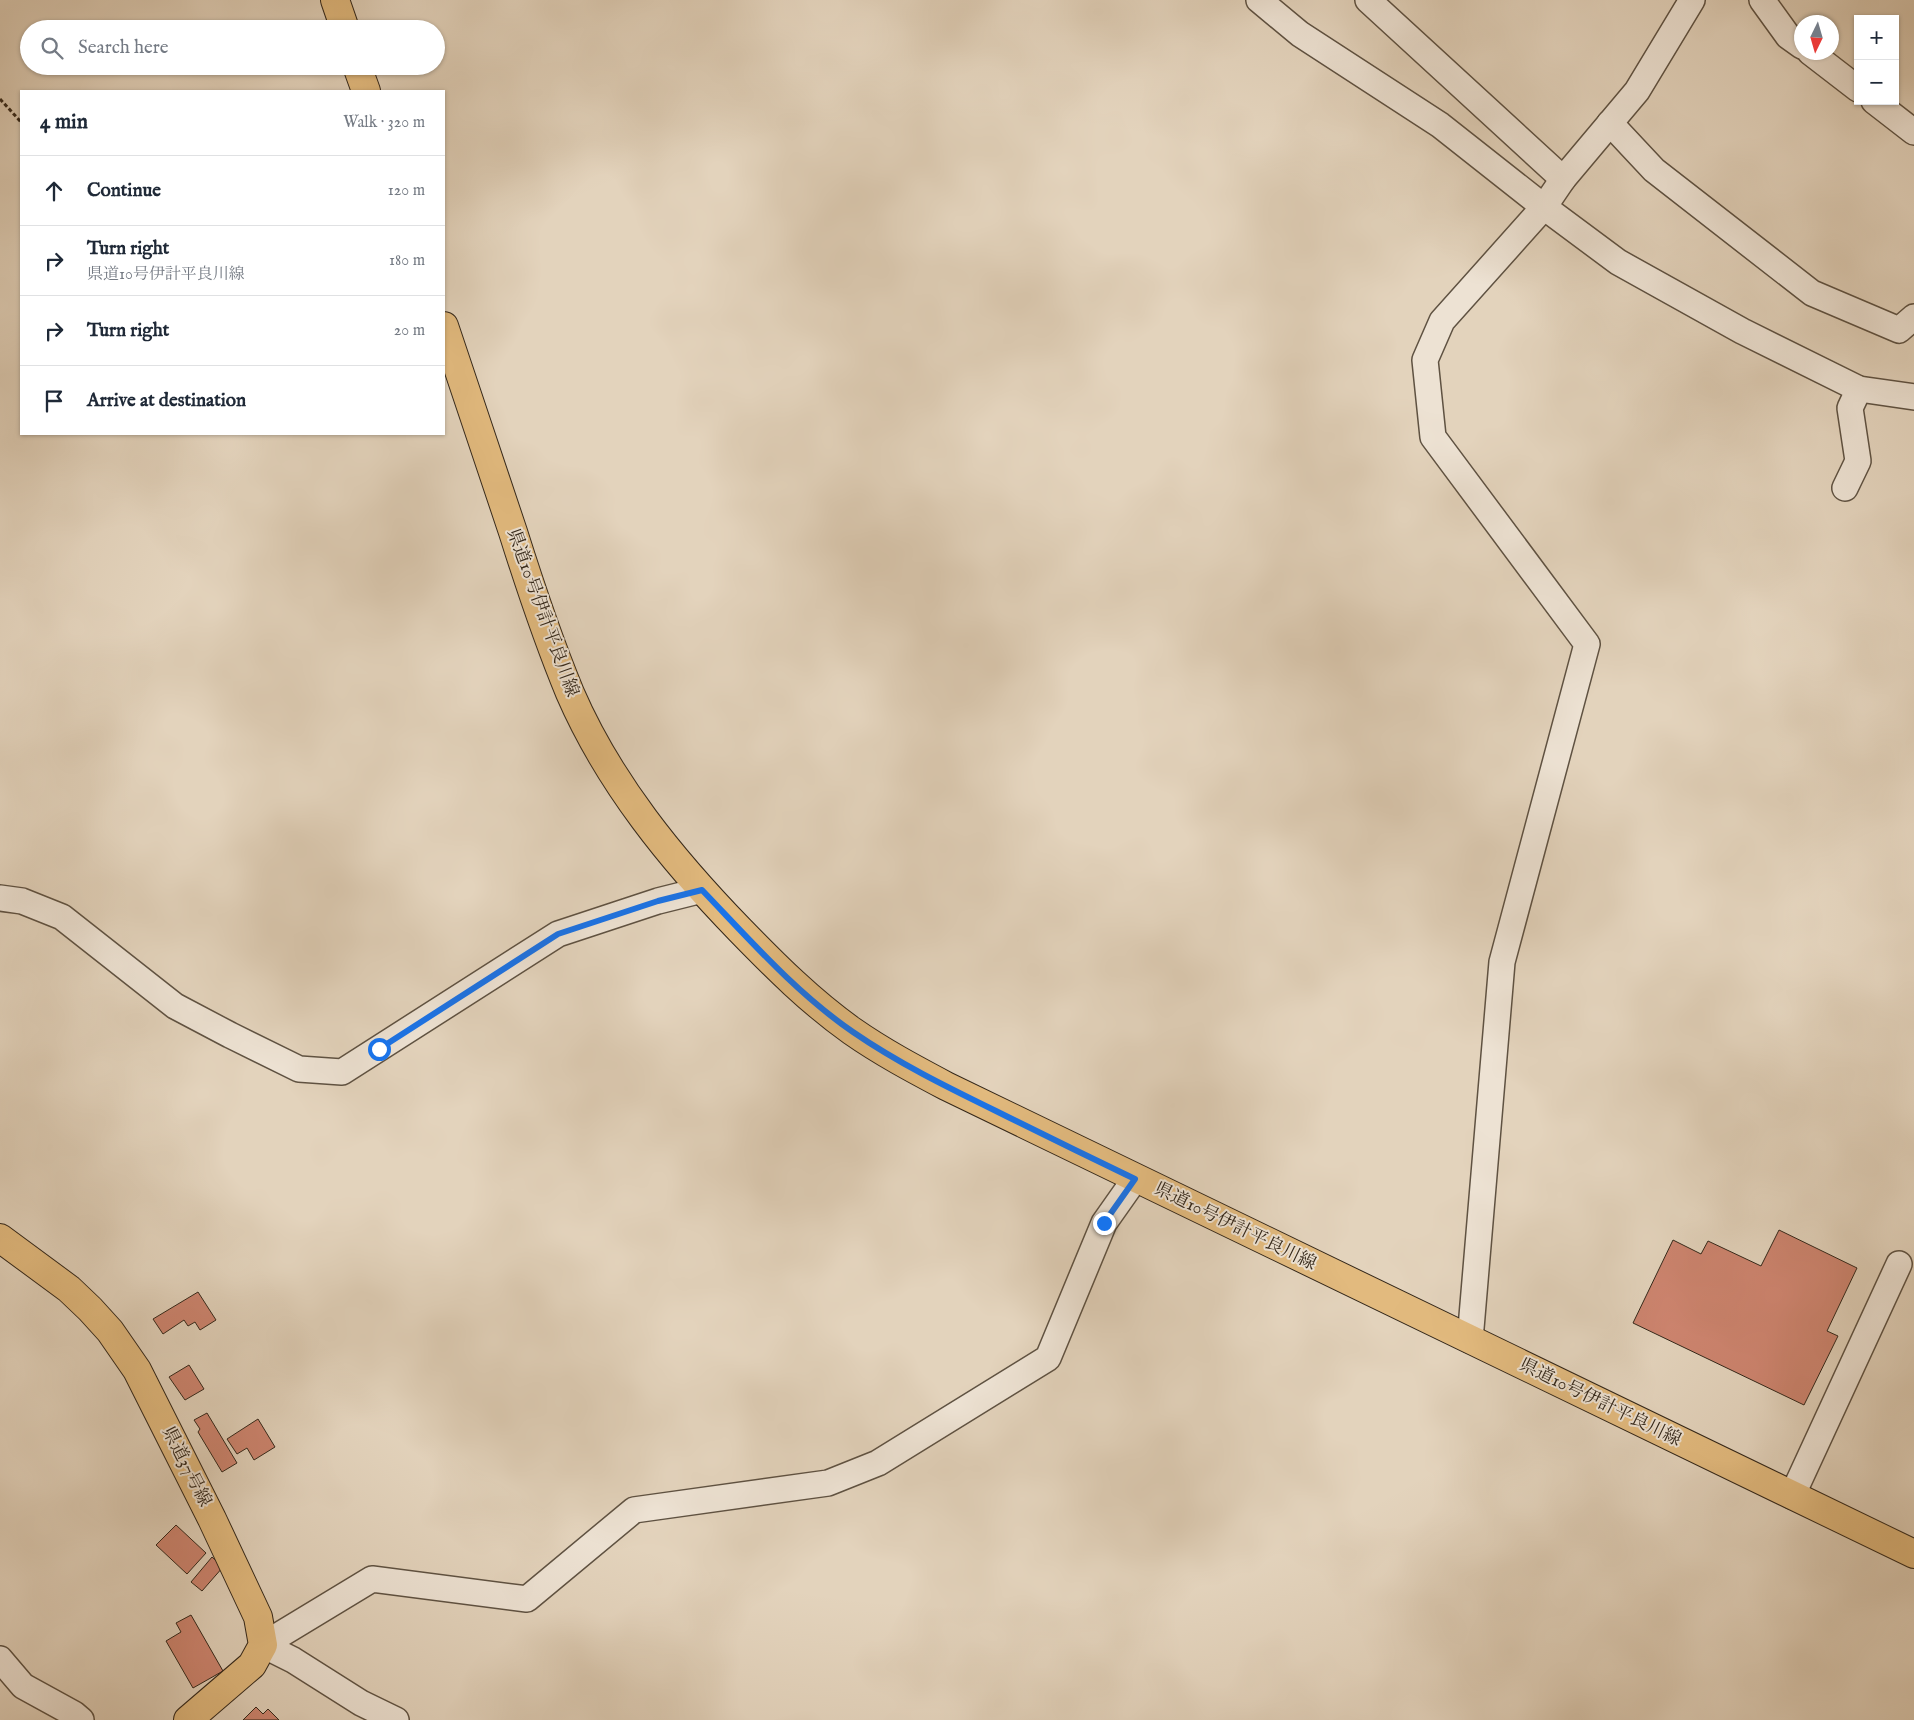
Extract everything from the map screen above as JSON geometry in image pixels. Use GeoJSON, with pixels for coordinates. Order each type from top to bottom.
{"type":"FeatureCollection","features":[{"type":"Feature","properties":{"kind":"main road"},"geometry":{"type":"LineString","coordinates":[[335,0],[342,20]]}},
{"type":"Feature","properties":{"kind":"main road"},"geometry":{"type":"LineString","coordinates":[[360,75],[366,90]]}},
{"type":"Feature","properties":{"kind":"main road","name":"県道10号伊計平良川線"},"geometry":{"type":"LineString","coordinates":[[445,329],[544,628],[571,694],[605,761],[653,833],[702,890],[780,971],[814,1002],[853,1032],[896,1060],[946,1086],[1914,1554]]}},
{"type":"Feature","properties":{"kind":"main road","name":"県道37号線"},"geometry":{"type":"LineString","coordinates":[[0,1238],[69,1289],[90,1309],[110,1331],[137,1370],[212,1519],[258,1617],[263,1645]]}},
{"type":"Feature","properties":{"kind":"main road"},"geometry":{"type":"LineString","coordinates":[[188,1720],[252,1665],[263,1645]]}},
{"type":"Feature","properties":{"kind":"street"},"geometry":{"type":"LineString","coordinates":[[1259,0],[1300,34],[1440,125],[1544,207],[1618,262],[1742,331],[1859,389],[1914,397]]}},
{"type":"Feature","properties":{"kind":"street"},"geometry":{"type":"LineString","coordinates":[[1368,0],[1563,179]]}},
{"type":"Feature","properties":{"kind":"street"},"geometry":{"type":"LineString","coordinates":[[1470,1340],[1502,962],[1587,644],[1433,437],[1425,360],[1442,321],[1544,207],[1563,179],[1637,91],[1692,0]]}},
{"type":"Feature","properties":{"kind":"street"},"geometry":{"type":"LineString","coordinates":[[1762,0],[1788,36],[1794,40]]}},
{"type":"Feature","properties":{"kind":"street"},"geometry":{"type":"LineString","coordinates":[[1820,60],[1854,86]]}},
{"type":"Feature","properties":{"kind":"street"},"geometry":{"type":"LineString","coordinates":[[1879,105],[1914,132]]}},
{"type":"Feature","properties":{"kind":"street"},"geometry":{"type":"LineString","coordinates":[[1610,124],[1654,170],[1812,293],[1899,330],[1914,317]]}},
{"type":"Feature","properties":{"kind":"street"},"geometry":{"type":"LineString","coordinates":[[1845,488],[1858,461],[1850,408],[1859,389]]}},
{"type":"Feature","properties":{"kind":"street"},"geometry":{"type":"LineString","coordinates":[[0,898],[22,901],[62,918],[175,1006],[230,1035],[299,1069],[342,1072],[558,934],[658,901],[702,890]]}},
{"type":"Feature","properties":{"kind":"street"},"geometry":{"type":"LineString","coordinates":[[263,1645],[372,1579],[527,1599],[634,1510],[828,1483],[878,1463],[1048,1358],[1104,1223],[1135,1179]]}},
{"type":"Feature","properties":{"kind":"street"},"geometry":{"type":"LineString","coordinates":[[1792,1496],[1899,1264]]}},
{"type":"Feature","properties":{"kind":"street"},"geometry":{"type":"LineString","coordinates":[[263,1645],[293,1660],[361,1703],[396,1720]]}},
{"type":"Feature","properties":{"kind":"street"},"geometry":{"type":"LineString","coordinates":[[0,1659],[23,1686],[74,1714],[81,1720]]}},
{"type":"Feature","properties":{"kind":"path"},"geometry":{"type":"LineString","coordinates":[[0,99],[20,121]]}},
{"type":"Feature","properties":{"kind":"building"},"geometry":{"type":"Polygon","coordinates":[[[1779,1230],[1857,1268],[1827,1331],[1838,1336],[1804,1405],[1633,1323],[1673,1240],[1701,1254],[1708,1241],[1761,1266],[1779,1230]]]}},
{"type":"Feature","properties":{"kind":"building"},"geometry":{"type":"Polygon","coordinates":[[[198,1292],[216,1320],[200,1330],[195,1322],[188,1326],[184,1320],[163,1334],[153,1319],[198,1292]]]}},
{"type":"Feature","properties":{"kind":"building"},"geometry":{"type":"Polygon","coordinates":[[[189,1365],[204,1389],[185,1400],[169,1377],[189,1365]]]}},
{"type":"Feature","properties":{"kind":"building"},"geometry":{"type":"Polygon","coordinates":[[[207,1413],[237,1463],[222,1472],[198,1432],[200,1429],[194,1420],[207,1413]]]}},
{"type":"Feature","properties":{"kind":"building"},"geometry":{"type":"Polygon","coordinates":[[[258,1419],[275,1447],[254,1460],[247,1448],[237,1454],[227,1439],[258,1419]]]}},
{"type":"Feature","properties":{"kind":"building"},"geometry":{"type":"Polygon","coordinates":[[[176,1525],[206,1553],[187,1574],[156,1545],[176,1525]]]}},
{"type":"Feature","properties":{"kind":"building"},"geometry":{"type":"Polygon","coordinates":[[[212,1557],[223,1567],[202,1591],[191,1582],[212,1557]]]}},
{"type":"Feature","properties":{"kind":"building"},"geometry":{"type":"Polygon","coordinates":[[[191,1615],[223,1671],[193,1688],[166,1641],[181,1632],[176,1623],[191,1615]]]}},
{"type":"Feature","properties":{"kind":"building"},"geometry":{"type":"Polygon","coordinates":[[[256,1707],[263,1714],[268,1709],[279,1720],[243,1720],[256,1707]]]}},
{"type":"Feature","properties":{"kind":"route"},"geometry":{"type":"LineString","coordinates":[[379,1049],[558,934],[658,901],[702,890],[773,964],[814,1002],[853,1032],[896,1060],[1135,1179],[1104,1223]]}}]}
